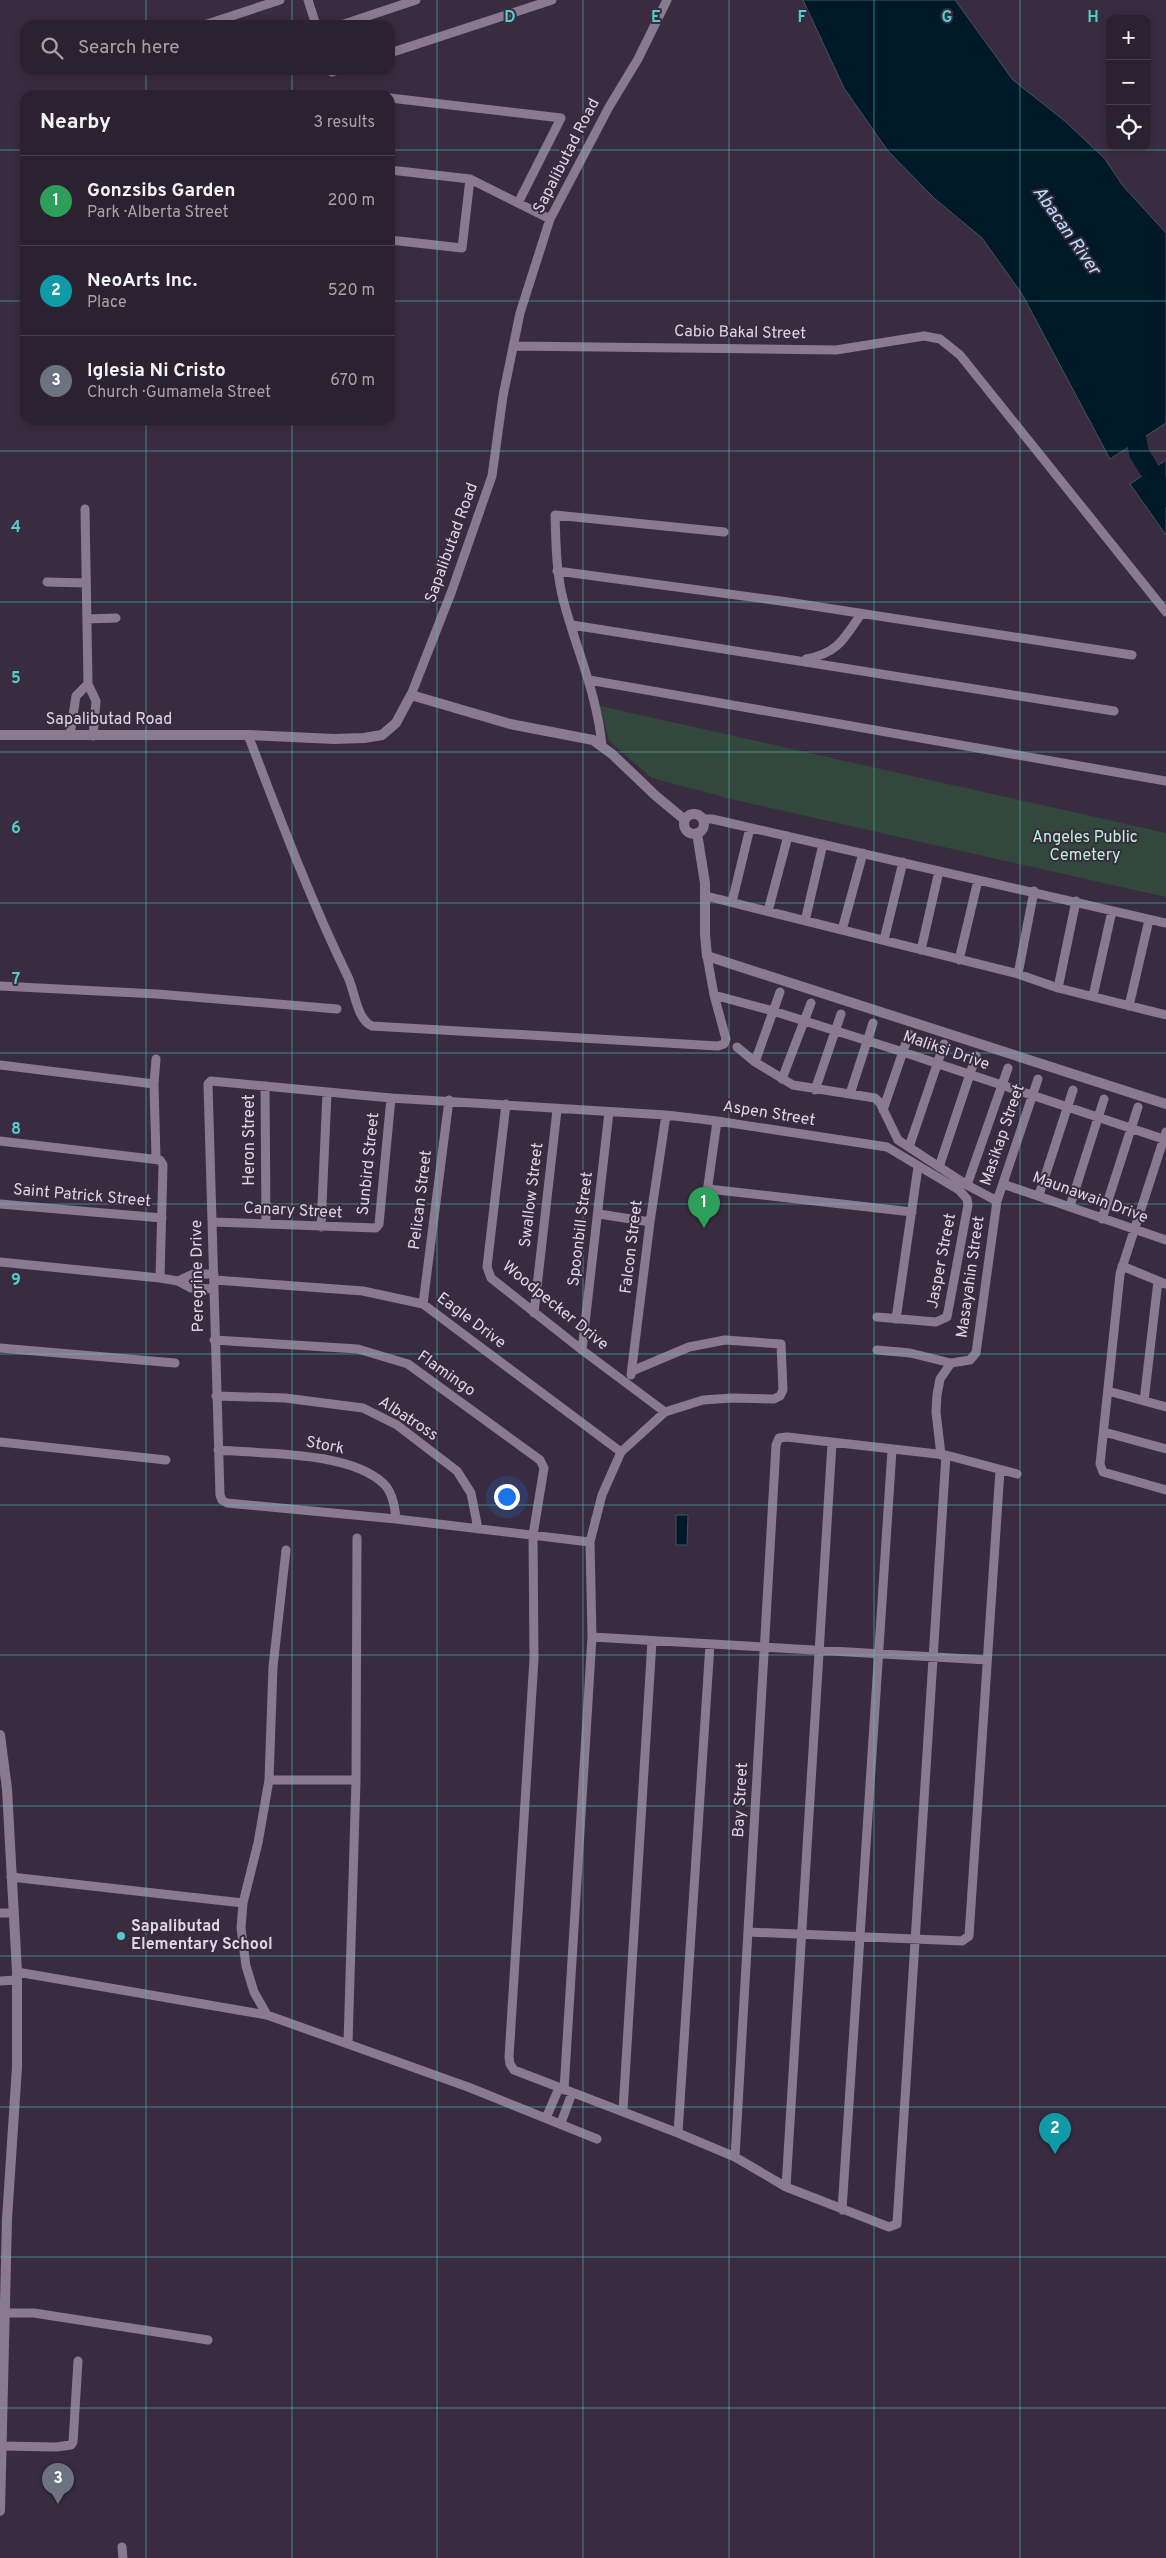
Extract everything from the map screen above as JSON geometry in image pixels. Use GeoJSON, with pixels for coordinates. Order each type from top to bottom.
{"type":"FeatureCollection","features":[{"type":"Feature","properties":{"kind":"street"},"geometry":{"type":"LineString","coordinates":[[219,20],[280,0]]}},
{"type":"Feature","properties":{"kind":"street"},"geometry":{"type":"LineString","coordinates":[[308,0],[314,20]]}},
{"type":"Feature","properties":{"kind":"street"},"geometry":{"type":"LineString","coordinates":[[356,20],[416,0]]}},
{"type":"Feature","properties":{"kind":"street"},"geometry":{"type":"LineString","coordinates":[[395,51],[531,3],[552,0]]}},
{"type":"Feature","properties":{"kind":"street","name":"Sapalibutad Road"},"geometry":{"type":"LineString","coordinates":[[0,735],[248,735],[334,739],[382,735],[396,723],[410,695],[451,593],[492,476],[520,313],[550,219],[609,107],[638,59],[667,0]]}},
{"type":"Feature","properties":{"kind":"street"},"geometry":{"type":"LineString","coordinates":[[395,99],[561,118],[518,203]]}},
{"type":"Feature","properties":{"kind":"street"},"geometry":{"type":"LineString","coordinates":[[395,171],[470,179],[550,219]]}},
{"type":"Feature","properties":{"kind":"street"},"geometry":{"type":"LineString","coordinates":[[395,241],[462,248],[470,179]]}},
{"type":"Feature","properties":{"kind":"street","name":"Cabio Bakal Street"},"geometry":{"type":"LineString","coordinates":[[513,346],[836,350],[924,336],[940,339],[960,355],[1166,612]]}},
{"type":"Feature","properties":{"kind":"street"},"geometry":{"type":"LineString","coordinates":[[85,509],[88,684],[96,702],[93,736]]}},
{"type":"Feature","properties":{"kind":"street"},"geometry":{"type":"LineString","coordinates":[[602,746],[599,714],[563,600],[557,571],[555,515],[724,532]]}},
{"type":"Feature","properties":{"kind":"street"},"geometry":{"type":"LineString","coordinates":[[557,571],[1132,655]]}},
{"type":"Feature","properties":{"kind":"street"},"geometry":{"type":"LineString","coordinates":[[47,582],[86,583]]}},
{"type":"Feature","properties":{"kind":"street"},"geometry":{"type":"LineString","coordinates":[[801,660],[822,656],[834,650],[842,642],[861,614]]}},
{"type":"Feature","properties":{"kind":"street"},"geometry":{"type":"LineString","coordinates":[[87,619],[116,618]]}},
{"type":"Feature","properties":{"kind":"street"},"geometry":{"type":"LineString","coordinates":[[572,626],[801,660],[1114,712]]}},
{"type":"Feature","properties":{"kind":"street"},"geometry":{"type":"LineString","coordinates":[[589,680],[1166,781]]}},
{"type":"Feature","properties":{"kind":"street"},"geometry":{"type":"LineString","coordinates":[[70,735],[76,696],[88,684]]}},
{"type":"Feature","properties":{"kind":"street"},"geometry":{"type":"LineString","coordinates":[[410,695],[510,724],[581,737],[602,746],[662,802],[685,820],[687,831],[697,833]]}},
{"type":"Feature","properties":{"kind":"street"},"geometry":{"type":"LineString","coordinates":[[248,735],[302,872],[356,997],[361,1018],[366,1024],[372,1026],[718,1046],[724,1044],[726,1039],[714,995],[707,956],[705,934],[706,896],[697,833]]}},
{"type":"Feature","properties":{"kind":"street"},"geometry":{"type":"LineString","coordinates":[[685,820],[689,815],[695,814],[703,819],[712,819],[1034,891],[1166,923]]}},
{"type":"Feature","properties":{"kind":"street"},"geometry":{"type":"LineString","coordinates":[[697,833],[703,828],[703,819]]}},
{"type":"Feature","properties":{"kind":"street"},"geometry":{"type":"LineString","coordinates":[[732,902],[750,828]]}},
{"type":"Feature","properties":{"kind":"street"},"geometry":{"type":"LineString","coordinates":[[768,911],[788,836]]}},
{"type":"Feature","properties":{"kind":"street"},"geometry":{"type":"LineString","coordinates":[[805,922],[823,844]]}},
{"type":"Feature","properties":{"kind":"street"},"geometry":{"type":"LineString","coordinates":[[842,930],[863,853]]}},
{"type":"Feature","properties":{"kind":"street"},"geometry":{"type":"LineString","coordinates":[[884,940],[903,862]]}},
{"type":"Feature","properties":{"kind":"street"},"geometry":{"type":"LineString","coordinates":[[921,950],[939,871]]}},
{"type":"Feature","properties":{"kind":"street"},"geometry":{"type":"LineString","coordinates":[[959,960],[978,880]]}},
{"type":"Feature","properties":{"kind":"street"},"geometry":{"type":"LineString","coordinates":[[1018,974],[1034,891]]}},
{"type":"Feature","properties":{"kind":"street"},"geometry":{"type":"LineString","coordinates":[[706,896],[1018,974],[1058,988],[1166,1015]]}},
{"type":"Feature","properties":{"kind":"street"},"geometry":{"type":"LineString","coordinates":[[1058,988],[1076,901]]}},
{"type":"Feature","properties":{"kind":"street"},"geometry":{"type":"LineString","coordinates":[[1093,996],[1112,911]]}},
{"type":"Feature","properties":{"kind":"street"},"geometry":{"type":"LineString","coordinates":[[1129,1006],[1149,920]]}},
{"type":"Feature","properties":{"kind":"street"},"geometry":{"type":"LineString","coordinates":[[707,956],[1166,1104]]}},
{"type":"Feature","properties":{"kind":"street"},"geometry":{"type":"LineString","coordinates":[[0,986],[157,994],[337,1009]]}},
{"type":"Feature","properties":{"kind":"street"},"geometry":{"type":"LineString","coordinates":[[755,1062],[780,992]]}},
{"type":"Feature","properties":{"kind":"street","name":"Maliksi Drive"},"geometry":{"type":"LineString","coordinates":[[714,995],[773,1011],[1131,1128],[1165,1137]]}},
{"type":"Feature","properties":{"kind":"street"},"geometry":{"type":"LineString","coordinates":[[782,1079],[811,1003]]}},
{"type":"Feature","properties":{"kind":"street"},"geometry":{"type":"LineString","coordinates":[[815,1090],[841,1014]]}},
{"type":"Feature","properties":{"kind":"street"},"geometry":{"type":"LineString","coordinates":[[850,1094],[873,1023]]}},
{"type":"Feature","properties":{"kind":"street"},"geometry":{"type":"LineString","coordinates":[[883,1110],[909,1034]]}},
{"type":"Feature","properties":{"kind":"street"},"geometry":{"type":"LineString","coordinates":[[909,1147],[944,1044]]}},
{"type":"Feature","properties":{"kind":"street"},"geometry":{"type":"LineString","coordinates":[[737,1047],[755,1062],[793,1085],[875,1098],[883,1110],[895,1137],[967,1185],[997,1201]]}},
{"type":"Feature","properties":{"kind":"street"},"geometry":{"type":"LineString","coordinates":[[939,1167],[976,1056]]}},
{"type":"Feature","properties":{"kind":"street"},"geometry":{"type":"LineString","coordinates":[[156,1059],[154,1084],[156,1158]]}},
{"type":"Feature","properties":{"kind":"street"},"geometry":{"type":"LineString","coordinates":[[0,1065],[154,1084]]}},
{"type":"Feature","properties":{"kind":"street"},"geometry":{"type":"LineString","coordinates":[[967,1185],[1008,1068]]}},
{"type":"Feature","properties":{"kind":"street","name":"Masikap Street"},"geometry":{"type":"LineString","coordinates":[[997,1201],[1038,1079]]}},
{"type":"Feature","properties":{"kind":"street","name":"Peregrine Drive"},"geometry":{"type":"LineString","coordinates":[[590,1542],[396,1519],[227,1503],[222,1500],[220,1495],[214,1340],[213,1222],[208,1084],[216,1080],[327,1093],[506,1104],[557,1110],[609,1112]]}},
{"type":"Feature","properties":{"kind":"street","name":"Heron Street"},"geometry":{"type":"LineString","coordinates":[[265,1086],[266,1223]]}},
{"type":"Feature","properties":{"kind":"street"},"geometry":{"type":"LineString","coordinates":[[1039,1195],[1073,1090]]}},
{"type":"Feature","properties":{"kind":"street"},"geometry":{"type":"LineString","coordinates":[[321,1227],[327,1093]]}},
{"type":"Feature","properties":{"kind":"street","name":"Sunbird Street"},"geometry":{"type":"LineString","coordinates":[[372,1230],[379,1224],[391,1098]]}},
{"type":"Feature","properties":{"kind":"street"},"geometry":{"type":"LineString","coordinates":[[1070,1206],[1104,1099]]}},
{"type":"Feature","properties":{"kind":"street","name":"Pelican Street"},"geometry":{"type":"LineString","coordinates":[[423,1304],[449,1100]]}},
{"type":"Feature","properties":{"kind":"street","name":"Woodpecker Drive"},"geometry":{"type":"LineString","coordinates":[[506,1104],[487,1267],[491,1278],[582,1350],[665,1412]]}},
{"type":"Feature","properties":{"kind":"street"},"geometry":{"type":"LineString","coordinates":[[1102,1219],[1138,1107]]}},
{"type":"Feature","properties":{"kind":"street","name":"Swallow Street"},"geometry":{"type":"LineString","coordinates":[[534,1313],[557,1110]]}},
{"type":"Feature","properties":{"kind":"street","name":"Aspen Street"},"geometry":{"type":"LineString","coordinates":[[609,1112],[666,1115],[716,1121],[887,1147],[918,1167]]}},
{"type":"Feature","properties":{"kind":"street","name":"Spoonbill Street"},"geometry":{"type":"LineString","coordinates":[[582,1350],[599,1214],[609,1112]]}},
{"type":"Feature","properties":{"kind":"street","name":"Falcon Street"},"geometry":{"type":"LineString","coordinates":[[628,1383],[632,1371],[650,1222],[666,1115]]}},
{"type":"Feature","properties":{"kind":"street"},"geometry":{"type":"LineString","coordinates":[[704,1214],[716,1121]]}},
{"type":"Feature","properties":{"kind":"street"},"geometry":{"type":"LineString","coordinates":[[1165,1137],[1122,1266],[1100,1464],[1103,1472],[1166,1490]]}},
{"type":"Feature","properties":{"kind":"street"},"geometry":{"type":"LineString","coordinates":[[0,1141],[156,1158],[163,1165],[160,1278]]}},
{"type":"Feature","properties":{"kind":"street"},"geometry":{"type":"LineString","coordinates":[[896,1319],[918,1167]]}},
{"type":"Feature","properties":{"kind":"street","name":"Jasper Street"},"geometry":{"type":"LineString","coordinates":[[877,1317],[936,1322],[947,1317],[968,1205],[967,1199],[959,1190],[918,1167]]}},
{"type":"Feature","properties":{"kind":"street","name":"Maunawain Drive"},"geometry":{"type":"LineString","coordinates":[[1003,1184],[1039,1195],[1134,1230],[1165,1237]]}},
{"type":"Feature","properties":{"kind":"street"},"geometry":{"type":"LineString","coordinates":[[708,1189],[912,1212]]}},
{"type":"Feature","properties":{"kind":"street","name":"Masayahin Street"},"geometry":{"type":"LineString","coordinates":[[952,1363],[970,1360],[976,1353],[997,1201]]}},
{"type":"Feature","properties":{"kind":"street","name":"Saint Patrick Street"},"geometry":{"type":"LineString","coordinates":[[0,1204],[162,1218]]}},
{"type":"Feature","properties":{"kind":"street"},"geometry":{"type":"LineString","coordinates":[[599,1214],[650,1222]]}},
{"type":"Feature","properties":{"kind":"street","name":"Canary Street"},"geometry":{"type":"LineString","coordinates":[[213,1222],[266,1223],[372,1230]]}},
{"type":"Feature","properties":{"kind":"street"},"geometry":{"type":"LineString","coordinates":[[0,1262],[160,1278],[178,1281],[192,1288],[214,1281]]}},
{"type":"Feature","properties":{"kind":"street"},"geometry":{"type":"LineString","coordinates":[[1122,1266],[1162,1282],[1144,1401]]}},
{"type":"Feature","properties":{"kind":"street"},"geometry":{"type":"LineString","coordinates":[[178,1281],[193,1274],[214,1281]]}},
{"type":"Feature","properties":{"kind":"street","name":"Eagle Drive"},"geometry":{"type":"LineString","coordinates":[[214,1281],[363,1291],[423,1304],[621,1452]]}},
{"type":"Feature","properties":{"kind":"street","name":"Flamingo"},"geometry":{"type":"LineString","coordinates":[[214,1340],[358,1348],[408,1364],[540,1460],[545,1476],[533,1535],[534,1659],[509,2057],[510,2064],[514,2070],[565,2091],[623,2110],[678,2133],[735,2157],[786,2187],[888,2227],[897,2224],[915,1940]]}},
{"type":"Feature","properties":{"kind":"street"},"geometry":{"type":"LineString","coordinates":[[560,2123],[565,2091],[592,1638],[590,1542],[602,1495],[621,1452],[665,1412],[702,1400],[732,1398],[774,1399],[780,1396],[782,1390],[781,1344],[726,1340],[689,1347],[632,1371]]}},
{"type":"Feature","properties":{"kind":"street"},"geometry":{"type":"LineString","coordinates":[[0,1348],[176,1363]]}},
{"type":"Feature","properties":{"kind":"street"},"geometry":{"type":"LineString","coordinates":[[877,1350],[910,1353],[952,1363],[940,1379],[937,1395],[936,1412],[943,1455],[934,1657],[915,1940]]}},
{"type":"Feature","properties":{"kind":"street"},"geometry":{"type":"LineString","coordinates":[[1108,1391],[1166,1407]]}},
{"type":"Feature","properties":{"kind":"street","name":"Albatross"},"geometry":{"type":"LineString","coordinates":[[216,1396],[285,1398],[363,1408],[397,1426],[457,1471],[471,1493],[478,1529]]}},
{"type":"Feature","properties":{"kind":"street"},"geometry":{"type":"LineString","coordinates":[[1104,1432],[1166,1449]]}},
{"type":"Feature","properties":{"kind":"street","name":"Bay Street"},"geometry":{"type":"LineString","coordinates":[[735,2157],[776,1445],[779,1438],[787,1437],[832,1443]]}},
{"type":"Feature","properties":{"kind":"street"},"geometry":{"type":"LineString","coordinates":[[0,1442],[166,1460]]}},
{"type":"Feature","properties":{"kind":"street"},"geometry":{"type":"LineString","coordinates":[[786,2187],[832,1443],[943,1455],[1017,1474]]}},
{"type":"Feature","properties":{"kind":"street","name":"Stork"},"geometry":{"type":"LineString","coordinates":[[218,1450],[324,1458],[362,1471],[384,1484],[394,1502],[396,1519]]}},
{"type":"Feature","properties":{"kind":"street"},"geometry":{"type":"LineString","coordinates":[[842,2210],[892,1450]]}},
{"type":"Feature","properties":{"kind":"street"},"geometry":{"type":"LineString","coordinates":[[748,1932],[962,1941],[970,1936],[1000,1470]]}},
{"type":"Feature","properties":{"kind":"street"},"geometry":{"type":"LineString","coordinates":[[348,2044],[356,1780],[357,1538]]}},
{"type":"Feature","properties":{"kind":"street"},"geometry":{"type":"LineString","coordinates":[[267,2015],[254,1992],[246,1966],[242,1928],[243,1903],[258,1843],[269,1780],[273,1667],[286,1550]]}},
{"type":"Feature","properties":{"kind":"street"},"geometry":{"type":"LineString","coordinates":[[592,1638],[987,1660]]}},
{"type":"Feature","properties":{"kind":"street"},"geometry":{"type":"LineString","coordinates":[[623,2110],[652,1641]]}},
{"type":"Feature","properties":{"kind":"street"},"geometry":{"type":"LineString","coordinates":[[678,2133],[710,1644]]}},
{"type":"Feature","properties":{"kind":"street"},"geometry":{"type":"LineString","coordinates":[[0,1735],[7,1789],[17,1976],[17,2066],[7,2219],[0,2512]]}},
{"type":"Feature","properties":{"kind":"street"},"geometry":{"type":"LineString","coordinates":[[269,1780],[356,1780]]}},
{"type":"Feature","properties":{"kind":"street"},"geometry":{"type":"LineString","coordinates":[[11,1877],[243,1903]]}},
{"type":"Feature","properties":{"kind":"street"},"geometry":{"type":"LineString","coordinates":[[0,1913],[13,1913]]}},
{"type":"Feature","properties":{"kind":"street"},"geometry":{"type":"LineString","coordinates":[[0,1981],[17,1976],[267,2015],[597,2138]]}},
{"type":"Feature","properties":{"kind":"street"},"geometry":{"type":"LineString","coordinates":[[546,2118],[565,2091]]}},
{"type":"Feature","properties":{"kind":"street"},"geometry":{"type":"LineString","coordinates":[[4,2313],[34,2313],[208,2340]]}},
{"type":"Feature","properties":{"kind":"street"},"geometry":{"type":"LineString","coordinates":[[2,2446],[56,2448],[71,2445],[73,2442],[78,2361]]}},
{"type":"Feature","properties":{"kind":"street"},"geometry":{"type":"LineString","coordinates":[[122,2547],[123,2558]]}},
{"type":"Feature","properties":{"kind":"green space","name":"Angeles Public Cemetery"},"geometry":{"type":"Polygon","coordinates":[[[600,706],[1166,833],[1166,897],[735,800],[652,778],[609,741],[600,706]]]}},
{"type":"Feature","properties":{"kind":"water"},"geometry":{"type":"Polygon","coordinates":[[[803,0],[955,0],[1013,80],[1066,122],[1105,159],[1123,186],[1166,233],[1166,423],[1110,459],[1022,294],[982,238],[934,198],[888,151],[844,88],[803,0]]]}},
{"type":"Feature","properties":{"kind":"water"},"geometry":{"type":"Polygon","coordinates":[[[1166,460],[1166,535],[1130,484],[1166,460]]]}},
{"type":"Feature","properties":{"kind":"water"},"geometry":{"type":"Polygon","coordinates":[[[676,1515],[688,1515],[687,1545],[676,1545],[676,1515]]]}},
{"type":"Feature","properties":{"kind":"waterway","name":"Abacan River"},"geometry":{"type":"LineString","coordinates":[[1132,415],[1139,453],[1166,497]]}},
{"type":"Feature","properties":{"kind":"place","name":"Gonzsibs Garden"},"geometry":{"type":"Point","coordinates":[704,1228]}},
{"type":"Feature","properties":{"kind":"place","name":"Sapalibutad Elementary School"},"geometry":{"type":"Point","coordinates":[121,1936]}},
{"type":"Feature","properties":{"kind":"place","name":"NeoArts Inc."},"geometry":{"type":"Point","coordinates":[1055,2154]}},
{"type":"Feature","properties":{"kind":"place","name":"Iglesia Ni Cristo"},"geometry":{"type":"Point","coordinates":[58,2504]}}]}
